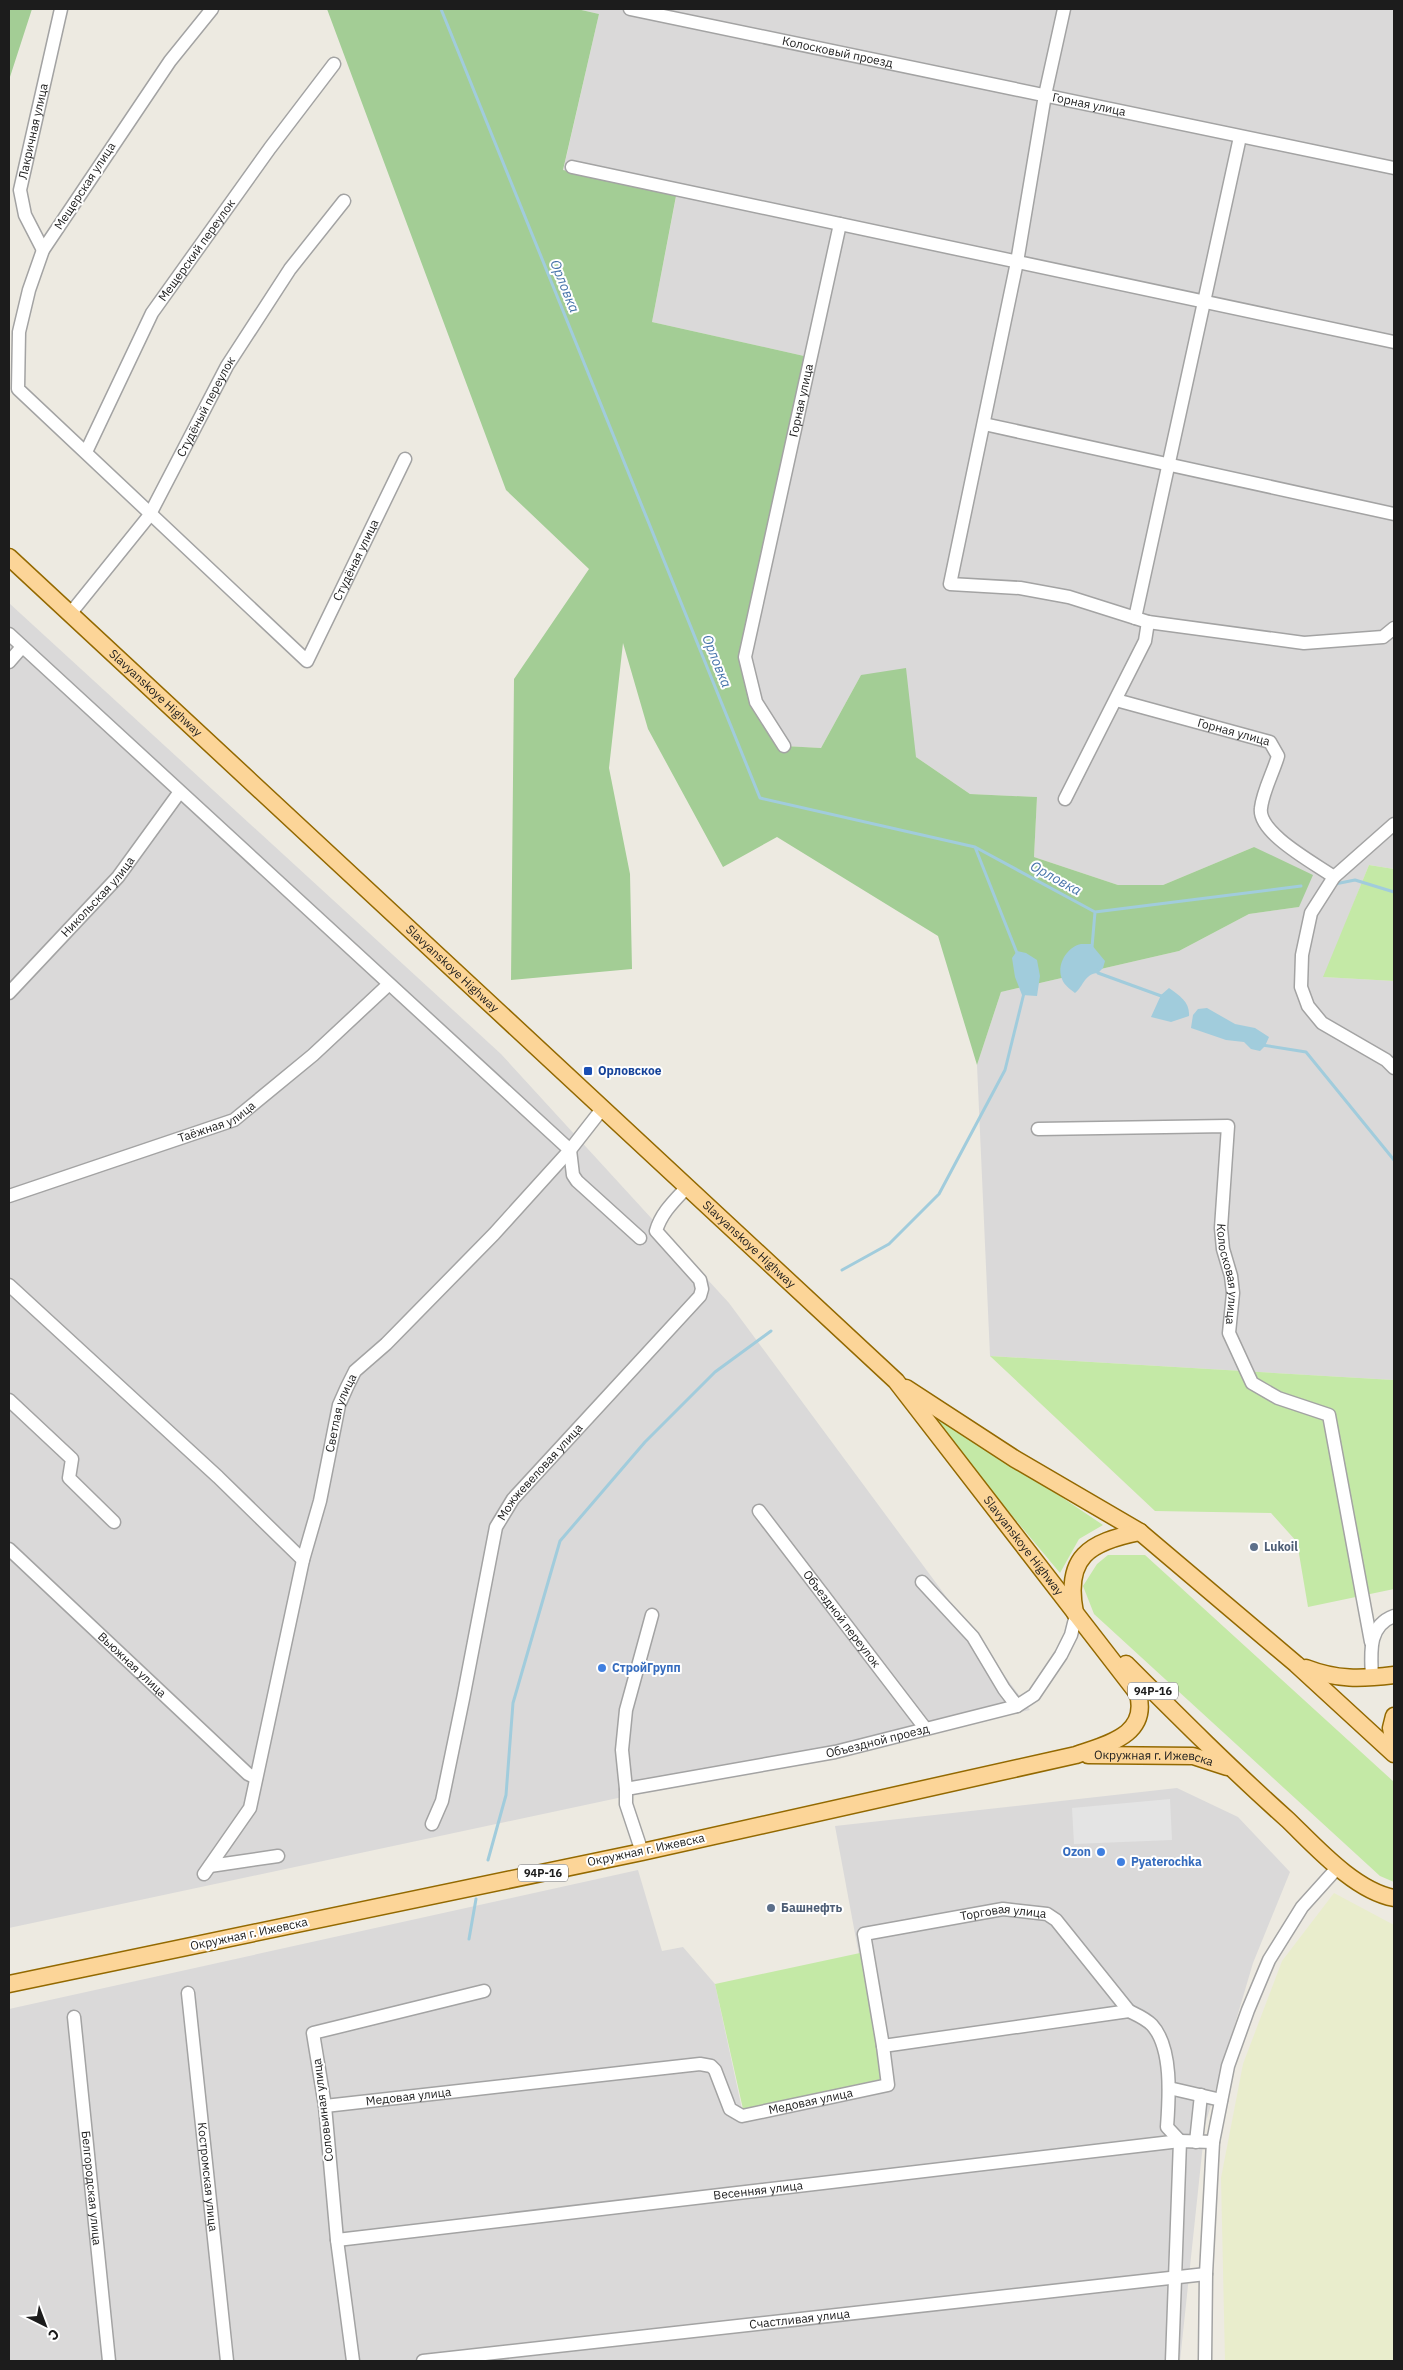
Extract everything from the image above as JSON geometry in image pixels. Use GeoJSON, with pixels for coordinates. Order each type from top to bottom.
{"type":"FeatureCollection","features":[{"type":"Feature","properties":{"kind":"main road","name":"Slavyanskoye Highway"},"geometry":{"type":"LineString","coordinates":[[9,557],[896,1381],[1076,1615]]}},
{"type":"Feature","properties":{"kind":"main road","name":"Slavyanskoye Highway"},"geometry":{"type":"LineString","coordinates":[[896,1381],[1015,1459],[1140,1532],[1296,1664],[1394,1754]]}},
{"type":"Feature","properties":{"kind":"main road","name":"94Р-16"},"geometry":{"type":"LineString","coordinates":[[1140,1532],[1101,1542],[1084,1557],[1073,1577],[1072,1595],[1076,1615],[1230,1768],[1338,1867],[1368,1888],[1394,1898]]}},
{"type":"Feature","properties":{"kind":"main road","name":"Окружная г. Ижевска"},"geometry":{"type":"LineString","coordinates":[[9,1984],[642,1852],[1076,1755],[1116,1740],[1124,1735],[1139,1718],[1141,1707],[1138,1694],[1076,1615]]}},
{"type":"Feature","properties":{"kind":"main road"},"geometry":{"type":"LineString","coordinates":[[1296,1664],[1327,1676],[1372,1678],[1394,1675]]}},
{"type":"Feature","properties":{"kind":"main road"},"geometry":{"type":"LineString","coordinates":[[1394,1716],[1391,1728],[1394,1743]]}},
{"type":"Feature","properties":{"kind":"main road","name":"Окружная г. Ижевска"},"geometry":{"type":"LineString","coordinates":[[1076,1755],[1193,1756],[1230,1768]]}},
{"type":"Feature","properties":{"kind":"street","name":"Лакричная улица"},"geometry":{"type":"LineString","coordinates":[[43,250],[25,215],[20,190],[61,9]]}},
{"type":"Feature","properties":{"kind":"street","name":"Мещерская улица"},"geometry":{"type":"LineString","coordinates":[[86,452],[18,389],[20,332],[29,290],[43,250],[165,69],[212,9]]}},
{"type":"Feature","properties":{"kind":"street","name":"Колосковый проезд"},"geometry":{"type":"LineString","coordinates":[[630,9],[1045,94]]}},
{"type":"Feature","properties":{"kind":"street"},"geometry":{"type":"LineString","coordinates":[[1045,94],[1064,9]]}},
{"type":"Feature","properties":{"kind":"street","name":"Мещерский переулок"},"geometry":{"type":"LineString","coordinates":[[86,452],[152,313],[270,148],[334,64]]}},
{"type":"Feature","properties":{"kind":"street","name":"Горная улица"},"geometry":{"type":"LineString","coordinates":[[1394,168],[1240,137],[1045,94],[1017,262],[950,584],[1020,588],[1069,597],[1148,622],[1304,643],[1383,636],[1394,628]]}},
{"type":"Feature","properties":{"kind":"street"},"geometry":{"type":"LineString","coordinates":[[1135,618],[1240,137]]}},
{"type":"Feature","properties":{"kind":"street"},"geometry":{"type":"LineString","coordinates":[[572,167],[1394,342]]}},
{"type":"Feature","properties":{"kind":"street","name":"Студёный переулок"},"geometry":{"type":"LineString","coordinates":[[70,614],[150,513],[227,366],[290,269],[344,201]]}},
{"type":"Feature","properties":{"kind":"street","name":"Горная улица"},"geometry":{"type":"LineString","coordinates":[[784,746],[756,702],[745,657],[840,224]]}},
{"type":"Feature","properties":{"kind":"street"},"geometry":{"type":"LineString","coordinates":[[984,424],[1394,514]]}},
{"type":"Feature","properties":{"kind":"street"},"geometry":{"type":"LineString","coordinates":[[86,452],[150,513]]}},
{"type":"Feature","properties":{"kind":"street","name":"Студёная улица"},"geometry":{"type":"LineString","coordinates":[[150,513],[308,661],[404,459]]}},
{"type":"Feature","properties":{"kind":"street"},"geometry":{"type":"LineString","coordinates":[[1065,799],[1144,641],[1148,622]]}},
{"type":"Feature","properties":{"kind":"street"},"geometry":{"type":"LineString","coordinates":[[9,634],[388,985],[570,1150],[573,1175],[577,1181],[640,1238]]}},
{"type":"Feature","properties":{"kind":"street"},"geometry":{"type":"LineString","coordinates":[[9,662],[22,647]]}},
{"type":"Feature","properties":{"kind":"street","name":"Горная улица"},"geometry":{"type":"LineString","coordinates":[[1116,700],[1270,742],[1278,756],[1260,808],[1264,822],[1275,836],[1334,877]]}},
{"type":"Feature","properties":{"kind":"street","name":"Никольская улица"},"geometry":{"type":"LineString","coordinates":[[9,993],[118,877],[180,793]]}},
{"type":"Feature","properties":{"kind":"street"},"geometry":{"type":"LineString","coordinates":[[1394,824],[1334,877],[1311,913],[1302,955],[1301,987],[1304,998],[1314,1015],[1322,1023],[1386,1060],[1394,1068]]}},
{"type":"Feature","properties":{"kind":"street","name":"Таёжная улица"},"geometry":{"type":"LineString","coordinates":[[9,1196],[234,1120],[313,1055],[388,985]]}},
{"type":"Feature","properties":{"kind":"street","name":"Светлая улица"},"geometry":{"type":"LineString","coordinates":[[278,1856],[207,1870],[250,1808],[303,1560],[320,1501],[339,1406],[356,1372],[386,1344],[487,1240],[570,1150],[602,1109]]}},
{"type":"Feature","properties":{"kind":"street","name":"Колосковая улица"},"geometry":{"type":"LineString","coordinates":[[1038,1130],[1228,1126],[1221,1228],[1223,1249],[1231,1276],[1233,1293],[1229,1333],[1252,1383],[1278,1398],[1328,1415],[1371,1642],[1372,1678]]}},
{"type":"Feature","properties":{"kind":"street","name":"Можжевеловая улица"},"geometry":{"type":"LineString","coordinates":[[432,1824],[442,1801],[464,1699],[496,1527],[500,1519],[513,1499],[700,1296],[702,1289],[700,1280],[656,1231],[667,1209],[687,1187]]}},
{"type":"Feature","properties":{"kind":"street"},"geometry":{"type":"LineString","coordinates":[[9,1285],[218,1477],[303,1560]]}},
{"type":"Feature","properties":{"kind":"street"},"geometry":{"type":"LineString","coordinates":[[9,1400],[72,1459],[69,1478],[114,1522]]}},
{"type":"Feature","properties":{"kind":"street","name":"Объездной переулок"},"geometry":{"type":"LineString","coordinates":[[759,1511],[925,1728]]}},
{"type":"Feature","properties":{"kind":"street","name":"Вьюжная улица"},"geometry":{"type":"LineString","coordinates":[[9,1549],[248,1774],[256,1778]]}},
{"type":"Feature","properties":{"kind":"street"},"geometry":{"type":"LineString","coordinates":[[922,1582],[973,1637],[1004,1689],[1017,1706]]}},
{"type":"Feature","properties":{"kind":"street"},"geometry":{"type":"LineString","coordinates":[[642,1852],[626,1804],[622,1750],[626,1710],[652,1615]]}},
{"type":"Feature","properties":{"kind":"street","name":"Объездной проезд"},"geometry":{"type":"LineString","coordinates":[[626,1789],[835,1752],[1017,1706],[1034,1695],[1061,1655],[1071,1635],[1076,1615]]}},
{"type":"Feature","properties":{"kind":"street"},"geometry":{"type":"LineString","coordinates":[[1371,1642],[1378,1628],[1388,1618],[1394,1616]]}},
{"type":"Feature","properties":{"kind":"street"},"geometry":{"type":"LineString","coordinates":[[1205,2361],[1206,2274],[1214,2142],[1221,2100],[1232,2057],[1268,1960],[1302,1907],[1338,1867]]}},
{"type":"Feature","properties":{"kind":"street","name":"Торговая улица"},"geometry":{"type":"LineString","coordinates":[[883,2046],[864,1934],[1003,1909],[1047,1914],[1056,1920],[1129,2011]]}},
{"type":"Feature","properties":{"kind":"street","name":"Соловьиная улица"},"geometry":{"type":"LineString","coordinates":[[353,2361],[337,2240],[325,2106],[313,2033],[484,1991]]}},
{"type":"Feature","properties":{"kind":"street","name":"Костромская улица"},"geometry":{"type":"LineString","coordinates":[[188,1993],[227,2361]]}},
{"type":"Feature","properties":{"kind":"street"},"geometry":{"type":"LineString","coordinates":[[883,2046],[1129,2011],[1143,2017],[1153,2026],[1158,2036],[1169,2088],[1167,2127],[1180,2141],[1172,2361]]}},
{"type":"Feature","properties":{"kind":"street","name":"Белгородская улица"},"geometry":{"type":"LineString","coordinates":[[74,2017],[109,2361]]}},
{"type":"Feature","properties":{"kind":"street","name":"Медовая улица"},"geometry":{"type":"LineString","coordinates":[[325,2106],[700,2064],[710,2066],[715,2070],[730,2109],[742,2116],[888,2085],[883,2046]]}},
{"type":"Feature","properties":{"kind":"street"},"geometry":{"type":"LineString","coordinates":[[1169,2088],[1221,2100]]}},
{"type":"Feature","properties":{"kind":"street"},"geometry":{"type":"LineString","coordinates":[[1196,2142],[1200,2095]]}},
{"type":"Feature","properties":{"kind":"street","name":"Весенняя улица"},"geometry":{"type":"LineString","coordinates":[[337,2240],[1180,2141],[1214,2142]]}},
{"type":"Feature","properties":{"kind":"street","name":"Счастливая улица"},"geometry":{"type":"LineString","coordinates":[[424,2361],[1174,2276],[1206,2274]]}},
{"type":"Feature","properties":{"kind":"shaded area"},"geometry":{"type":"Polygon","coordinates":[[[577,9],[1394,9],[1394,869],[1369,865],[1324,977],[1394,981],[1394,1380],[990,1356],[977,1065],[1001,992],[1179,951],[1249,914],[1299,907],[1254,847],[1163,885],[1118,885],[1034,857],[1037,797],[970,794],[916,757],[861,675],[821,748],[784,746],[740,659],[804,356],[652,322],[676,197],[563,171],[599,14],[577,9]]]}},
{"type":"Feature","properties":{"kind":"shaded area"},"geometry":{"type":"Polygon","coordinates":[[[9,603],[501,1054],[729,1303],[1030,1710],[9,1928],[9,603]]]}},
{"type":"Feature","properties":{"kind":"shaded area"},"geometry":{"type":"Polygon","coordinates":[[[1177,1788],[1238,1817],[1290,1872],[1253,1963],[1205,2125],[1180,2361],[9,2361],[9,2009],[638,1870],[662,1951],[683,1947],[715,1984],[742,2109],[882,2079],[835,1826],[1177,1788]]]}},
{"type":"Feature","properties":{"kind":"shaded area"},"geometry":{"type":"Polygon","coordinates":[[[1170,1799],[1172,1840],[1074,1844],[1072,1808],[1170,1799]]]}},
{"type":"Feature","properties":{"kind":"green space"},"geometry":{"type":"Polygon","coordinates":[[[9,9],[32,9],[9,80],[9,9]]]}},
{"type":"Feature","properties":{"kind":"green space"},"geometry":{"type":"Polygon","coordinates":[[[327,9],[577,9],[599,14],[563,170],[676,196],[652,322],[804,356],[740,659],[784,746],[821,748],[861,675],[906,668],[916,757],[970,794],[1037,797],[1034,857],[1118,885],[1163,885],[1254,847],[1313,875],[1299,907],[1249,914],[1179,951],[1001,992],[977,1065],[938,936],[777,837],[723,867],[648,729],[623,643],[609,768],[630,874],[632,969],[511,980],[514,679],[589,569],[506,490],[327,9]]]}},
{"type":"Feature","properties":{"kind":"green space"},"geometry":{"type":"Polygon","coordinates":[[[1369,865],[1394,869],[1394,981],[1323,977],[1369,865]]]}},
{"type":"Feature","properties":{"kind":"green space"},"geometry":{"type":"Polygon","coordinates":[[[990,1356],[1394,1380],[1394,1589],[1308,1607],[1297,1542],[1271,1513],[1155,1511],[990,1356]]]}},
{"type":"Feature","properties":{"kind":"green space"},"geometry":{"type":"Polygon","coordinates":[[[913,1397],[1103,1525],[1079,1539],[1060,1573],[913,1397]]]}},
{"type":"Feature","properties":{"kind":"green space"},"geometry":{"type":"Polygon","coordinates":[[[1108,1555],[1145,1555],[1394,1782],[1394,1882],[1380,1876],[1094,1614],[1083,1586],[1097,1564],[1108,1555]]]}},
{"type":"Feature","properties":{"kind":"green space"},"geometry":{"type":"Polygon","coordinates":[[[1334,1893],[1394,1925],[1394,2361],[1225,2361],[1221,2178],[1243,2064],[1282,1961],[1334,1893]]]}},
{"type":"Feature","properties":{"kind":"green space"},"geometry":{"type":"Polygon","coordinates":[[[860,1953],[882,2079],[743,2109],[715,1984],[860,1953]]]}},
{"type":"Feature","properties":{"kind":"water"},"geometry":{"type":"Polygon","coordinates":[[[1081,944],[1091,944],[1105,961],[1103,968],[1098,973],[1087,978],[1075,993],[1063,981],[1060,968],[1067,953],[1081,944]]]}},
{"type":"Feature","properties":{"kind":"water"},"geometry":{"type":"Polygon","coordinates":[[[1017,951],[1026,953],[1037,960],[1040,976],[1037,996],[1022,995],[1015,977],[1012,958],[1017,951]]]}},
{"type":"Feature","properties":{"kind":"water"},"geometry":{"type":"Polygon","coordinates":[[[1169,988],[1186,1003],[1189,1016],[1171,1022],[1151,1017],[1161,995],[1169,988]]]}},
{"type":"Feature","properties":{"kind":"water"},"geometry":{"type":"Polygon","coordinates":[[[1207,1008],[1235,1024],[1255,1028],[1269,1037],[1265,1046],[1260,1051],[1251,1049],[1244,1042],[1226,1040],[1191,1028],[1193,1015],[1198,1009],[1207,1008]]]}},
{"type":"Feature","properties":{"kind":"waterway","name":"Орловка"},"geometry":{"type":"LineString","coordinates":[[441,9],[760,798],[975,847],[1095,912],[1301,886]]}},
{"type":"Feature","properties":{"kind":"waterway"},"geometry":{"type":"LineString","coordinates":[[975,847],[1017,953]]}},
{"type":"Feature","properties":{"kind":"waterway","name":"Орловка"},"geometry":{"type":"LineString","coordinates":[[1335,884],[1355,880],[1394,892]]}},
{"type":"Feature","properties":{"kind":"waterway"},"geometry":{"type":"LineString","coordinates":[[1092,947],[1095,912]]}},
{"type":"Feature","properties":{"kind":"waterway"},"geometry":{"type":"LineString","coordinates":[[1097,970],[1098,973],[1164,997]]}},
{"type":"Feature","properties":{"kind":"waterway"},"geometry":{"type":"LineString","coordinates":[[842,1270],[889,1244],[939,1194],[1005,1070],[1024,993]]}},
{"type":"Feature","properties":{"kind":"waterway"},"geometry":{"type":"LineString","coordinates":[[1262,1045],[1306,1052],[1394,1160]]}},
{"type":"Feature","properties":{"kind":"waterway"},"geometry":{"type":"LineString","coordinates":[[488,1860],[506,1795],[513,1703],[560,1541],[645,1442],[715,1372],[771,1331]]}},
{"type":"Feature","properties":{"kind":"waterway"},"geometry":{"type":"LineString","coordinates":[[469,1939],[476,1899]]}},
{"type":"Feature","properties":{"kind":"place","name":"Орловское"},"geometry":{"type":"Point","coordinates":[588,1071]}},
{"type":"Feature","properties":{"kind":"place","name":"Lukoil"},"geometry":{"type":"Point","coordinates":[1254,1547]}},
{"type":"Feature","properties":{"kind":"place","name":"СтройГрупп"},"geometry":{"type":"Point","coordinates":[602,1668]}},
{"type":"Feature","properties":{"kind":"place","name":"Ozon"},"geometry":{"type":"Point","coordinates":[1101,1852]}},
{"type":"Feature","properties":{"kind":"place","name":"Pyaterochka"},"geometry":{"type":"Point","coordinates":[1121,1862]}},
{"type":"Feature","properties":{"kind":"place","name":"Башнефть"},"geometry":{"type":"Point","coordinates":[771,1908]}}]}
